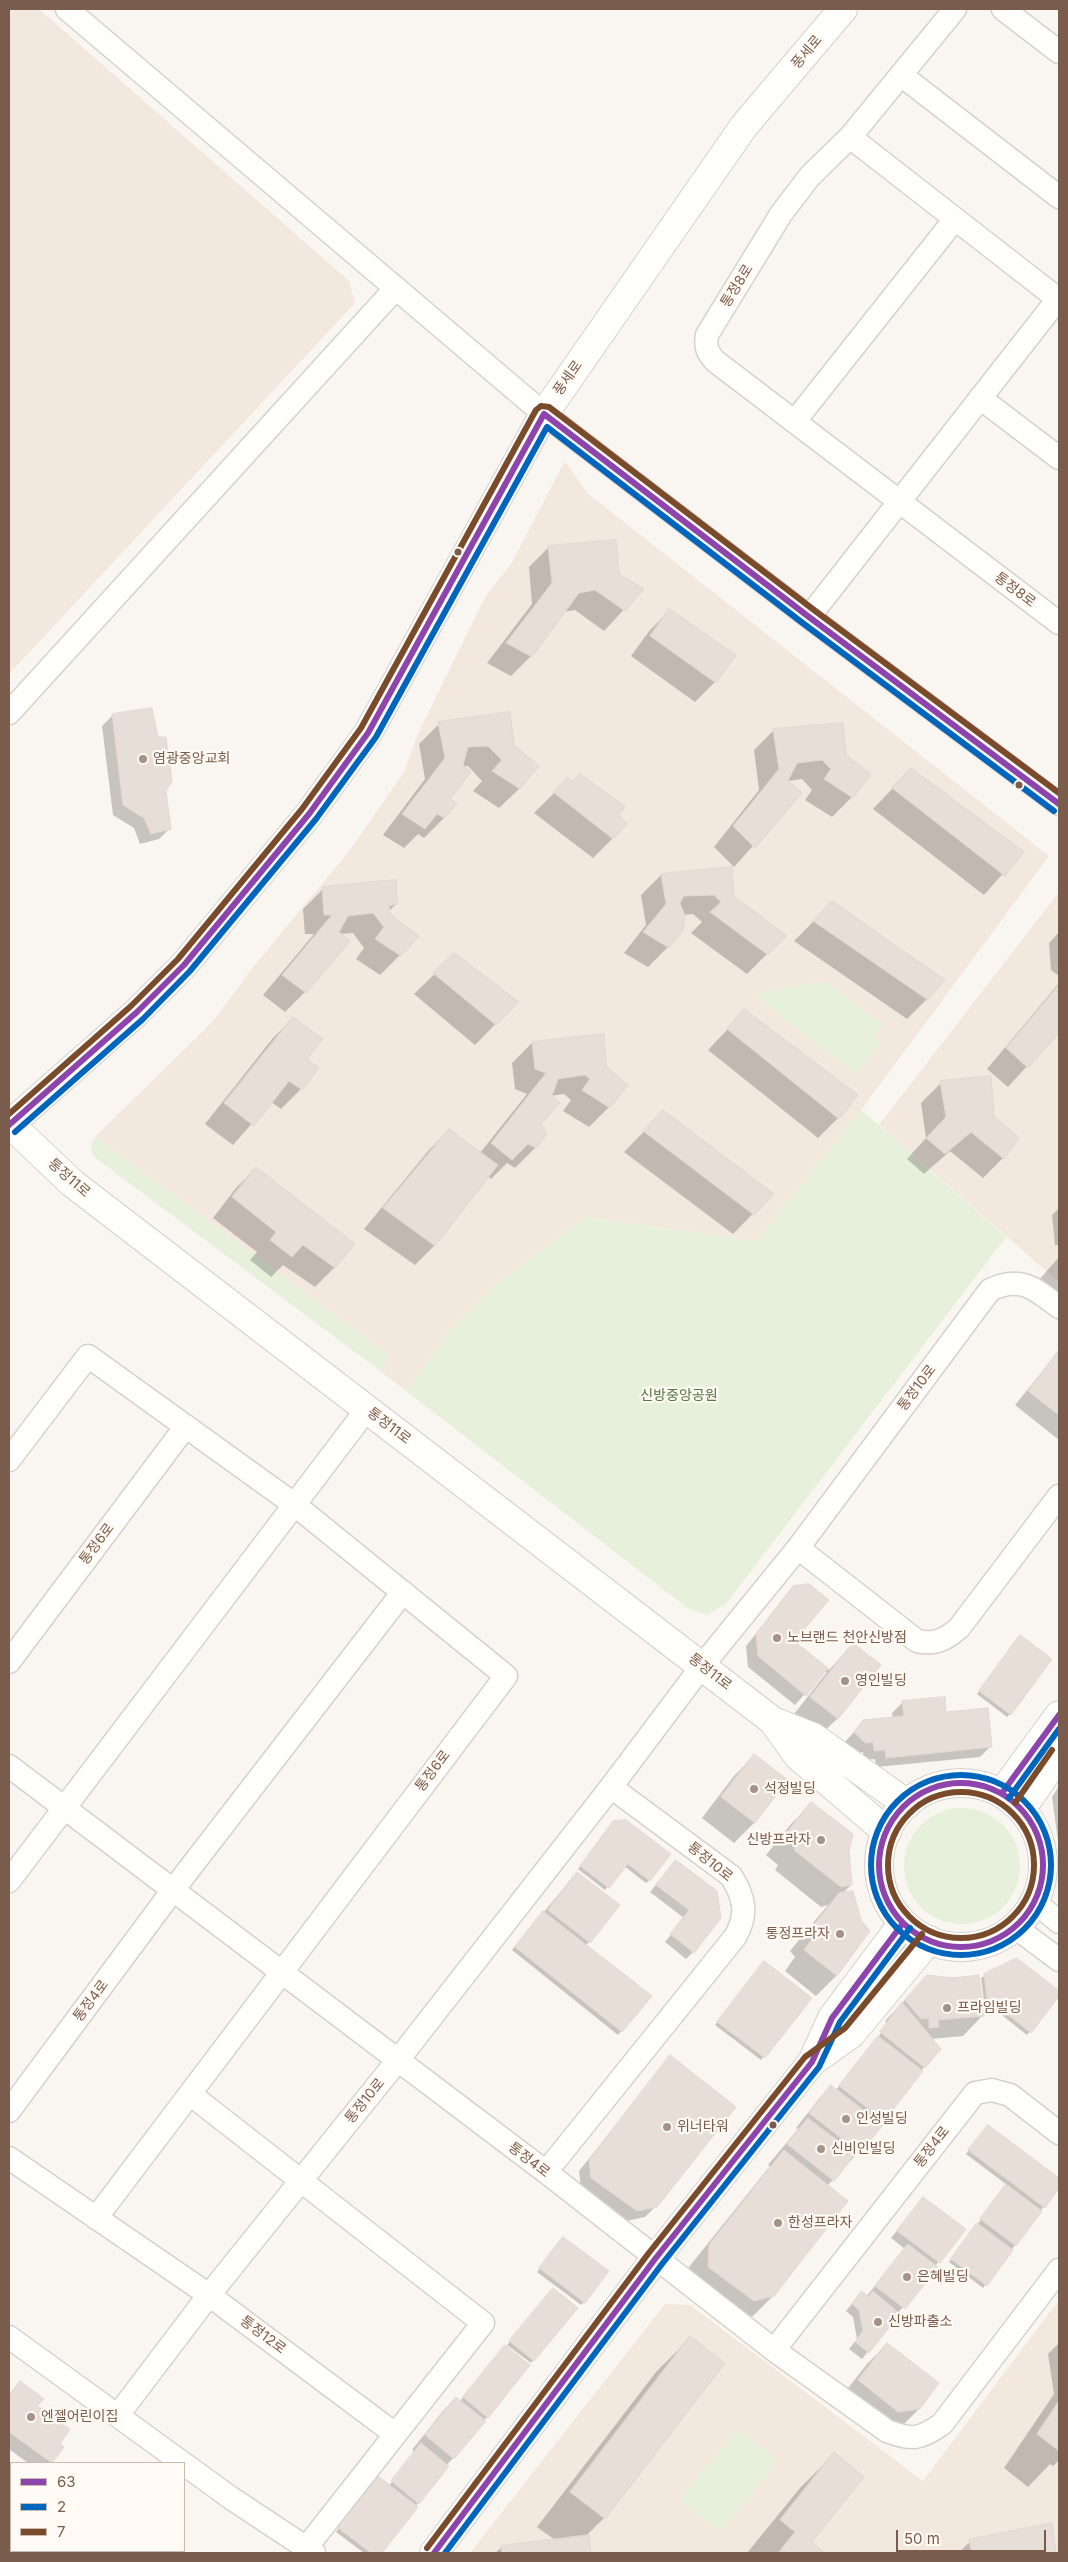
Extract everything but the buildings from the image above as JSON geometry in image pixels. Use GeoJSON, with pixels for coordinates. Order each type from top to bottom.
{"type":"FeatureCollection","features":[{"type":"Feature","properties":{"kind":"street"},"geometry":{"type":"LineString","coordinates":[[67,9],[544,414],[809,617],[1059,804]]}},
{"type":"Feature","properties":{"kind":"street","name":"풍세로"},"geometry":{"type":"LineString","coordinates":[[9,1122],[137,1012],[184,965],[309,814],[368,733],[544,414],[744,126],[843,9]]}},
{"type":"Feature","properties":{"kind":"street","name":"통정8로"},"geometry":{"type":"LineString","coordinates":[[954,9],[850,137],[810,176],[781,214],[707,335],[705,344],[708,353],[715,361],[1059,623]]}},
{"type":"Feature","properties":{"kind":"street"},"geometry":{"type":"LineString","coordinates":[[1003,9],[1059,52]]}},
{"type":"Feature","properties":{"kind":"street"},"geometry":{"type":"LineString","coordinates":[[901,75],[1059,197]]}},
{"type":"Feature","properties":{"kind":"street"},"geometry":{"type":"LineString","coordinates":[[809,617],[1058,299],[850,137]]}},
{"type":"Feature","properties":{"kind":"street"},"geometry":{"type":"LineString","coordinates":[[795,421],[955,219]]}},
{"type":"Feature","properties":{"kind":"street"},"geometry":{"type":"LineString","coordinates":[[9,713],[396,288]]}},
{"type":"Feature","properties":{"kind":"street"},"geometry":{"type":"LineString","coordinates":[[980,398],[1059,458]]}},
{"type":"Feature","properties":{"kind":"street","name":"통정11로"},"geometry":{"type":"LineString","coordinates":[[9,1122],[72,1183],[773,1721]]}},
{"type":"Feature","properties":{"kind":"street","name":"통정10로"},"geometry":{"type":"LineString","coordinates":[[118,2415],[300,2180],[398,2060],[611,1787],[702,1666],[798,1548],[990,1290],[1002,1284],[1017,1283],[1033,1287],[1059,1307]]}},
{"type":"Feature","properties":{"kind":"street","name":"통정6로"},"geometry":{"type":"LineString","coordinates":[[9,1460],[88,1356],[294,1506],[506,1676],[281,1972]]}},
{"type":"Feature","properties":{"kind":"street"},"geometry":{"type":"LineString","coordinates":[[9,1881],[367,1410]]}},
{"type":"Feature","properties":{"kind":"street","name":"통정6로"},"geometry":{"type":"LineString","coordinates":[[9,1662],[186,1426]]}},
{"type":"Feature","properties":{"kind":"street"},"geometry":{"type":"LineString","coordinates":[[798,1548],[917,1642],[930,1644],[945,1640],[959,1628],[1059,1496]]}},
{"type":"Feature","properties":{"kind":"street"},"geometry":{"type":"LineString","coordinates":[[173,1890],[403,1592]]}},
{"type":"Feature","properties":{"kind":"street"},"geometry":{"type":"LineString","coordinates":[[1012,1800],[1059,1715]]}},
{"type":"Feature","properties":{"kind":"street"},"geometry":{"type":"LineString","coordinates":[[773,1721],[813,1737],[907,1804]]}},
{"type":"Feature","properties":{"kind":"street"},"geometry":{"type":"LineString","coordinates":[[773,1721],[798,1756],[887,1832]]}},
{"type":"Feature","properties":{"kind":"street"},"geometry":{"type":"LineString","coordinates":[[1012,1800],[1059,1755]]}},
{"type":"Feature","properties":{"kind":"street"},"geometry":{"type":"LineString","coordinates":[[9,1766],[66,1808]]}},
{"type":"Feature","properties":{"kind":"street"},"geometry":{"type":"LineString","coordinates":[[963,1783],[990,1788],[1012,1800],[1032,1823],[1042,1849],[1043,1876],[1035,1902],[1015,1927],[998,1939],[972,1946],[946,1946],[929,1940],[903,1923],[885,1897],[879,1872],[881,1845],[892,1820],[911,1800],[936,1787],[963,1783]]}},
{"type":"Feature","properties":{"kind":"street","name":"통정10로"},"geometry":{"type":"LineString","coordinates":[[546,2172],[734,1937],[742,1924],[744,1908],[741,1892],[731,1876],[611,1787]]}},
{"type":"Feature","properties":{"kind":"street","name":"통정4로"},"geometry":{"type":"LineString","coordinates":[[66,1808],[546,2172],[655,2259],[774,2350],[887,2431],[903,2437],[924,2436],[942,2424],[1059,2270]]}},
{"type":"Feature","properties":{"kind":"street","name":"통정4로"},"geometry":{"type":"LineString","coordinates":[[9,2112],[173,1890]]}},
{"type":"Feature","properties":{"kind":"street"},"geometry":{"type":"LineString","coordinates":[[1035,1902],[1059,1922]]}},
{"type":"Feature","properties":{"kind":"street"},"geometry":{"type":"LineString","coordinates":[[434,2553],[655,2259],[812,2062],[832,2018],[903,1923]]}},
{"type":"Feature","properties":{"kind":"street"},"geometry":{"type":"LineString","coordinates":[[1015,1927],[1059,1960]]}},
{"type":"Feature","properties":{"kind":"street"},"geometry":{"type":"LineString","coordinates":[[812,2062],[851,2034],[929,1940]]}},
{"type":"Feature","properties":{"kind":"street"},"geometry":{"type":"LineString","coordinates":[[96,2218],[281,1972]]}},
{"type":"Feature","properties":{"kind":"street","name":"통정4로"},"geometry":{"type":"LineString","coordinates":[[774,2350],[975,2093],[992,2090],[1010,2096],[1059,2132]]}},
{"type":"Feature","properties":{"kind":"street"},"geometry":{"type":"LineString","coordinates":[[185,2465],[230,2498],[310,2550],[395,2434],[483,2323],[190,2094]]}},
{"type":"Feature","properties":{"kind":"street","name":"통정12로"},"geometry":{"type":"LineString","coordinates":[[9,2158],[210,2295],[395,2434]]}},
{"type":"Feature","properties":{"kind":"street"},"geometry":{"type":"LineString","coordinates":[[9,2337],[181,2462]]}},
{"type":"Feature","properties":{"kind":"shaded area"},"geometry":{"type":"Polygon","coordinates":[[[9,9],[39,9],[349,281],[355,303],[9,674],[9,9]]]}},
{"type":"Feature","properties":{"kind":"shaded area"},"geometry":{"type":"Polygon","coordinates":[[[565,461],[587,493],[1049,856],[861,1110],[756,1241],[586,1217],[495,1284],[456,1323],[406,1391],[379,1370],[390,1356],[95,1137],[213,1021],[254,966],[350,850],[404,772],[417,736],[486,595],[510,566],[565,461]]]}},
{"type":"Feature","properties":{"kind":"shaded area"},"geometry":{"type":"Polygon","coordinates":[[[1059,892],[1059,1282],[879,1125],[1059,892]]]}},
{"type":"Feature","properties":{"kind":"shaded area"},"geometry":{"type":"Polygon","coordinates":[[[1059,2300],[1059,2553],[470,2553],[665,2304],[690,2305],[923,2481],[1059,2300]]]}},
{"type":"Feature","properties":{"kind":"green space"},"geometry":{"type":"Polygon","coordinates":[[[824,981],[883,1024],[874,1035],[881,1042],[856,1074],[753,994],[824,981]]]}},
{"type":"Feature","properties":{"kind":"green space","name":"신방중앙공원"},"geometry":{"type":"Polygon","coordinates":[[[861,1110],[1006,1237],[726,1604],[707,1615],[689,1609],[406,1391],[456,1323],[495,1284],[586,1217],[756,1241],[861,1110]]]}},
{"type":"Feature","properties":{"kind":"green space"},"geometry":{"type":"Polygon","coordinates":[[[95,1137],[390,1356],[379,1370],[93,1156],[91,1144],[95,1137]]]}},
{"type":"Feature","properties":{"kind":"green space"},"geometry":{"type":"Polygon","coordinates":[[[962,1808],[984,1812],[994,1817],[1003,1825],[1011,1834],[1016,1844],[1020,1866],[1016,1888],[1011,1898],[1003,1907],[994,1915],[984,1920],[962,1924],[940,1920],[930,1915],[921,1907],[913,1898],[908,1888],[904,1866],[908,1844],[913,1834],[921,1825],[930,1817],[940,1812],[962,1808]]]}},
{"type":"Feature","properties":{"kind":"green space"},"geometry":{"type":"Polygon","coordinates":[[[737,2429],[778,2461],[721,2532],[679,2500],[737,2429]]]}},
{"type":"Feature","properties":{"kind":"transit line","name":"7"},"geometry":{"type":"LineString","coordinates":[[9,1114],[131,1006],[178,959],[302,809],[361,728],[536,410],[541,406],[549,407],[814,610],[1059,793]]}},
{"type":"Feature","properties":{"kind":"transit line","name":"63"},"geometry":{"type":"LineString","coordinates":[[9,1125],[137,1012],[184,965],[309,814],[368,733],[544,414],[809,617],[1059,804]]}},
{"type":"Feature","properties":{"kind":"transit line","name":"2"},"geometry":{"type":"LineString","coordinates":[[15,1132],[143,1019],[190,971],[316,819],[376,737],[547,427],[804,624],[1054,811]]}},
{"type":"Feature","properties":{"kind":"transit line","name":"63"},"geometry":{"type":"LineString","coordinates":[[1002,1793],[1059,1715]]}},
{"type":"Feature","properties":{"kind":"transit line","name":"2"},"geometry":{"type":"LineString","coordinates":[[1009,1798],[1059,1729]]}},
{"type":"Feature","properties":{"kind":"transit line","name":"7"},"geometry":{"type":"LineString","coordinates":[[1015,1803],[1052,1750]]}},
{"type":"Feature","properties":{"kind":"transit line","name":"2"},"geometry":{"type":"LineString","coordinates":[[952,1775],[970,1775],[996,1781],[1025,1801],[1045,1830],[1050,1847],[1051,1865],[1050,1883],[1045,1900],[1025,1929],[996,1949],[979,1954],[952,1955],[935,1952],[918,1945],[891,1922],[881,1908],[874,1891],[871,1874],[871,1856],[874,1839],[881,1822],[904,1795],[918,1785],[935,1778],[952,1775]]}},
{"type":"Feature","properties":{"kind":"transit line","name":"63"},"geometry":{"type":"LineString","coordinates":[[961,1783],[992,1789],[1019,1807],[1037,1834],[1043,1865],[1037,1896],[1019,1923],[992,1941],[961,1947],[930,1941],[903,1923],[885,1896],[879,1865],[885,1834],[903,1807],[930,1789],[961,1783]]}},
{"type":"Feature","properties":{"kind":"transit line","name":"7"},"geometry":{"type":"LineString","coordinates":[[961,1792],[975,1793],[989,1798],[1002,1804],[1013,1813],[1022,1824],[1028,1837],[1033,1851],[1034,1865],[1033,1879],[1028,1893],[1022,1906],[1013,1917],[1002,1926],[989,1932],[975,1937],[961,1938],[947,1937],[933,1932],[920,1926],[909,1917],[900,1906],[894,1893],[889,1879],[888,1865],[889,1851],[894,1837],[900,1824],[909,1813],[920,1804],[933,1798],[947,1793],[961,1792]]}},
{"type":"Feature","properties":{"kind":"transit line","name":"63"},"geometry":{"type":"LineString","coordinates":[[434,2553],[655,2259],[812,2062],[832,2018],[903,1923]]}},
{"type":"Feature","properties":{"kind":"transit line","name":"2"},"geometry":{"type":"LineString","coordinates":[[445,2553],[662,2264],[819,2067],[840,2022],[910,1928]]}},
{"type":"Feature","properties":{"kind":"transit line","name":"7"},"geometry":{"type":"LineString","coordinates":[[427,2548],[648,2254],[805,2057],[845,2028],[922,1934]]}},
{"type":"Feature","properties":{"kind":"place","name":"염광중앙교회"},"geometry":{"type":"Point","coordinates":[143,759]}},
{"type":"Feature","properties":{"kind":"place","name":"노브랜드 천안신방점"},"geometry":{"type":"Point","coordinates":[777,1638]}},
{"type":"Feature","properties":{"kind":"place","name":"영인빌딩"},"geometry":{"type":"Point","coordinates":[845,1681]}},
{"type":"Feature","properties":{"kind":"place","name":"석정빌딩"},"geometry":{"type":"Point","coordinates":[754,1789]}},
{"type":"Feature","properties":{"kind":"place","name":"신방프라자"},"geometry":{"type":"Point","coordinates":[821,1840]}},
{"type":"Feature","properties":{"kind":"place","name":"통정프라자"},"geometry":{"type":"Point","coordinates":[840,1934]}},
{"type":"Feature","properties":{"kind":"place","name":"프라임빌딩"},"geometry":{"type":"Point","coordinates":[947,2008]}},
{"type":"Feature","properties":{"kind":"place","name":"인성빌딩"},"geometry":{"type":"Point","coordinates":[846,2119]}},
{"type":"Feature","properties":{"kind":"place","name":"위너타워"},"geometry":{"type":"Point","coordinates":[667,2127]}},
{"type":"Feature","properties":{"kind":"place","name":"신비인빌딩"},"geometry":{"type":"Point","coordinates":[821,2149]}},
{"type":"Feature","properties":{"kind":"place","name":"한성프라자"},"geometry":{"type":"Point","coordinates":[778,2223]}},
{"type":"Feature","properties":{"kind":"place","name":"은혜빌딩"},"geometry":{"type":"Point","coordinates":[907,2277]}},
{"type":"Feature","properties":{"kind":"place","name":"신방파출소"},"geometry":{"type":"Point","coordinates":[878,2322]}},
{"type":"Feature","properties":{"kind":"place","name":"엔젤어린이집"},"geometry":{"type":"Point","coordinates":[31,2417]}}]}
